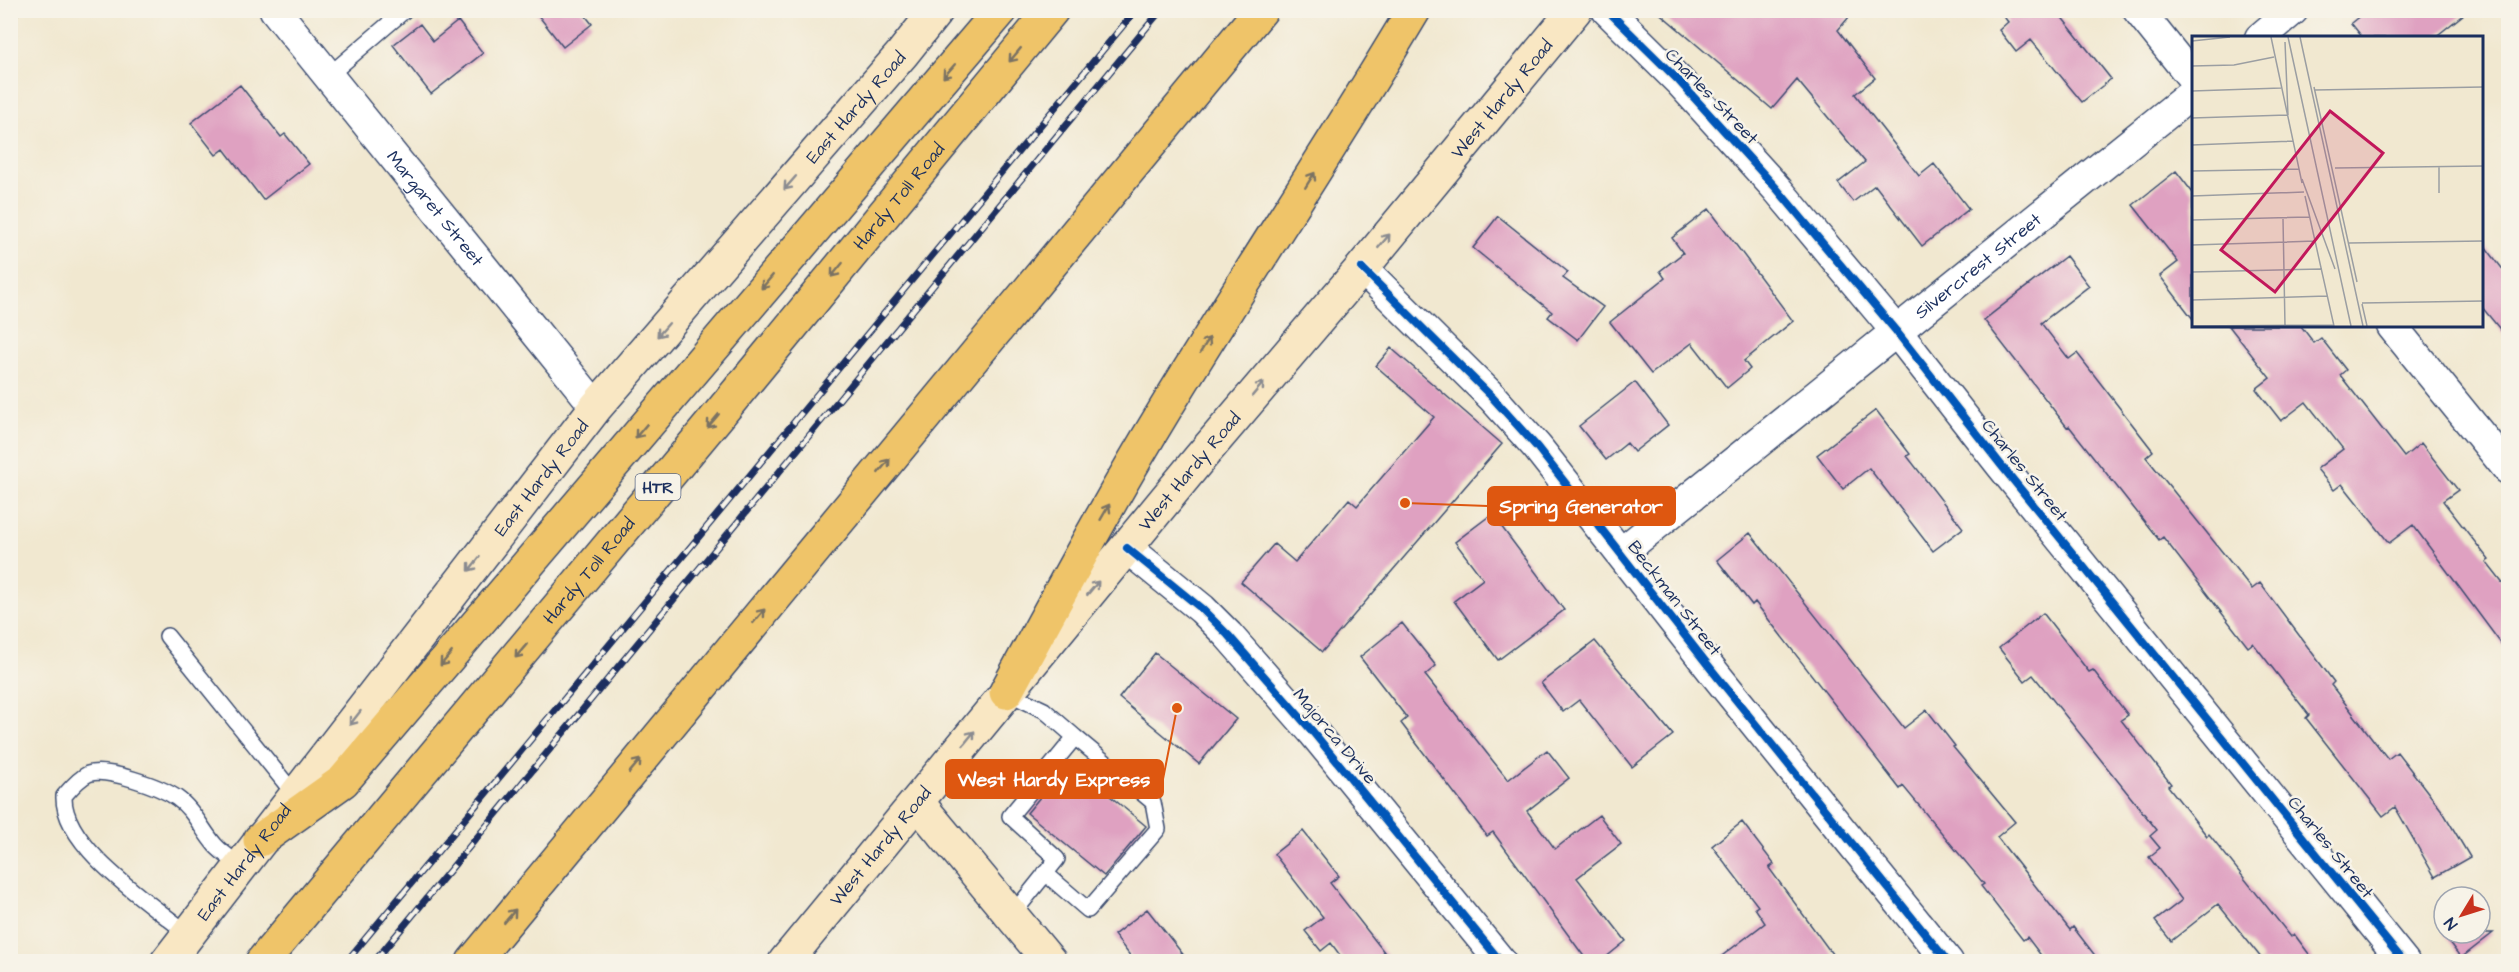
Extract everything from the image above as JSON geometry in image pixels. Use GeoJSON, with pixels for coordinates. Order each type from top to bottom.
{"type":"FeatureCollection","features":[{"type":"Feature","properties":{"kind":"highway"},"geometry":{"type":"LineString","coordinates":[[260,840],[343,781],[1001,10]]}},
{"type":"Feature","properties":{"kind":"highway","name":"Hardy Toll Road"},"geometry":{"type":"LineString","coordinates":[[262,962],[717,417],[1052,10]]}},
{"type":"Feature","properties":{"kind":"highway"},"geometry":{"type":"LineString","coordinates":[[473,962],[1261,10]]}},
{"type":"Feature","properties":{"kind":"highway"},"geometry":{"type":"LineString","coordinates":[[1006,692],[1089,540],[1164,411],[1364,95],[1414,10]]}},
{"type":"Feature","properties":{"kind":"main road","name":"West Hardy Road"},"geometry":{"type":"LineString","coordinates":[[785,962],[1199,459],[1575,10]]}},
{"type":"Feature","properties":{"kind":"main road","name":"East Hardy Road"},"geometry":{"type":"LineString","coordinates":[[167,962],[596,407],[931,13]]}},
{"type":"Feature","properties":{"kind":"main road"},"geometry":{"type":"LineString","coordinates":[[917,802],[1050,962]]}},
{"type":"Feature","properties":{"kind":"street","name":"Margaret Street"},"geometry":{"type":"LineString","coordinates":[[275,10],[596,407]]}},
{"type":"Feature","properties":{"kind":"street","name":"Charles Street"},"geometry":{"type":"LineString","coordinates":[[1607,10],[1735,140],[1896,332],[2404,962]]}},
{"type":"Feature","properties":{"kind":"street"},"geometry":{"type":"LineString","coordinates":[[2138,10],[2192,79]]}},
{"type":"Feature","properties":{"kind":"street"},"geometry":{"type":"LineString","coordinates":[[2262,36],[2293,10]]}},
{"type":"Feature","properties":{"kind":"street","name":"Silvercrest Street"},"geometry":{"type":"LineString","coordinates":[[1621,553],[2192,93]]}},
{"type":"Feature","properties":{"kind":"street","name":"Beckman Street"},"geometry":{"type":"LineString","coordinates":[[1362,267],[1492,398],[1537,447],[1715,674],[1948,962]]}},
{"type":"Feature","properties":{"kind":"street"},"geometry":{"type":"LineString","coordinates":[[2393,327],[2508,469]]}},
{"type":"Feature","properties":{"kind":"street","name":"Majorca Drive"},"geometry":{"type":"LineString","coordinates":[[1127,548],[1202,609],[1228,635],[1313,732],[1501,962]]}},
{"type":"Feature","properties":{"kind":"lane"},"geometry":{"type":"LineString","coordinates":[[328,76],[405,10]]}},
{"type":"Feature","properties":{"kind":"lane"},"geometry":{"type":"LineString","coordinates":[[167,636],[295,795]]}},
{"type":"Feature","properties":{"kind":"lane"},"geometry":{"type":"LineString","coordinates":[[1006,692],[1044,710],[1153,802],[1158,829],[1088,910],[1045,873]]}},
{"type":"Feature","properties":{"kind":"lane"},"geometry":{"type":"LineString","coordinates":[[1012,915],[1057,859],[1010,816],[1074,737]]}},
{"type":"Feature","properties":{"kind":"lane"},"geometry":{"type":"LineString","coordinates":[[188,934],[113,873],[81,842],[69,821],[64,807],[64,796],[81,779],[91,773],[108,773],[142,783],[177,798],[193,814],[218,848],[241,866]]}},
{"type":"Feature","properties":{"kind":"building"},"geometry":{"type":"Polygon","coordinates":[[[534,10],[581,10],[592,24],[563,47],[534,10]]]}},
{"type":"Feature","properties":{"kind":"building"},"geometry":{"type":"Polygon","coordinates":[[[1656,10],[1855,10],[1838,30],[1875,78],[1855,94],[1919,176],[1934,164],[1969,209],[1922,246],[1875,185],[1853,202],[1838,183],[1865,162],[1797,80],[1772,109],[1656,10]]]}},
{"type":"Feature","properties":{"kind":"building"},"geometry":{"type":"Polygon","coordinates":[[[1999,10],[2056,10],[2111,79],[2082,102],[2031,40],[2016,52],[1999,30],[2008,22],[1999,10]]]}},
{"type":"Feature","properties":{"kind":"building"},"geometry":{"type":"Polygon","coordinates":[[[2367,10],[2469,10],[2436,36],[2361,36],[2351,23],[2367,10]]]}},
{"type":"Feature","properties":{"kind":"building"},"geometry":{"type":"Polygon","coordinates":[[[458,21],[483,53],[431,94],[393,45],[420,24],[433,41],[458,21]]]}},
{"type":"Feature","properties":{"kind":"building"},"geometry":{"type":"Polygon","coordinates":[[[240,85],[281,137],[285,134],[309,164],[263,200],[224,149],[216,155],[191,123],[240,85]]]}},
{"type":"Feature","properties":{"kind":"building"},"geometry":{"type":"Polygon","coordinates":[[[2176,171],[2192,192],[2192,318],[2160,276],[2178,262],[2133,205],[2176,171]]]}},
{"type":"Feature","properties":{"kind":"building"},"geometry":{"type":"Polygon","coordinates":[[[1709,209],[1793,321],[1744,361],[1750,369],[1727,388],[1692,343],[1651,374],[1610,322],[1665,278],[1660,271],[1683,253],[1672,238],[1709,209]]]}},
{"type":"Feature","properties":{"kind":"building"},"geometry":{"type":"Polygon","coordinates":[[[1498,216],[1568,272],[1563,278],[1603,307],[1578,340],[1548,317],[1552,312],[1473,248],[1498,216]]]}},
{"type":"Feature","properties":{"kind":"building"},"geometry":{"type":"Polygon","coordinates":[[[2483,244],[2508,276],[2508,339],[2483,308],[2483,244]]]}},
{"type":"Feature","properties":{"kind":"building"},"geometry":{"type":"Polygon","coordinates":[[[2066,256],[2089,286],[2041,323],[2069,359],[2077,353],[2153,451],[2146,457],[2252,589],[2260,583],[2334,682],[2331,685],[2388,759],[2397,752],[2443,812],[2470,857],[2435,877],[2395,807],[2383,816],[2306,718],[2309,715],[2253,643],[2248,647],[2163,537],[2159,540],[1984,320],[2066,256]]]}},
{"type":"Feature","properties":{"kind":"building"},"geometry":{"type":"Polygon","coordinates":[[[2230,327],[2302,327],[2314,343],[2321,338],[2346,370],[2340,375],[2404,457],[2421,443],[2458,490],[2443,501],[2489,560],[2486,562],[2508,590],[2508,653],[2413,525],[2389,543],[2342,484],[2334,490],[2317,469],[2343,449],[2306,402],[2281,421],[2256,389],[2270,378],[2230,327]]]}},
{"type":"Feature","properties":{"kind":"building"},"geometry":{"type":"Polygon","coordinates":[[[1391,348],[1502,444],[1322,652],[1241,582],[1274,544],[1295,562],[1349,499],[1357,506],[1434,417],[1376,366],[1391,348]]]}},
{"type":"Feature","properties":{"kind":"building"},"geometry":{"type":"Polygon","coordinates":[[[1635,382],[1668,425],[1634,452],[1627,443],[1606,460],[1579,426],[1635,382]]]}},
{"type":"Feature","properties":{"kind":"building"},"geometry":{"type":"Polygon","coordinates":[[[1876,410],[1910,454],[1907,456],[1963,528],[1933,551],[1869,468],[1843,489],[1817,455],[1876,410]]]}},
{"type":"Feature","properties":{"kind":"building"},"geometry":{"type":"Polygon","coordinates":[[[1492,514],[1564,610],[1498,660],[1454,601],[1483,579],[1455,542],[1492,514]]]}},
{"type":"Feature","properties":{"kind":"building"},"geometry":{"type":"Polygon","coordinates":[[[1750,533],[1904,728],[1927,710],[1955,746],[1953,747],[2015,822],[1997,837],[2070,930],[2073,927],[2100,962],[2046,962],[2027,937],[2023,940],[1981,886],[1984,884],[1903,786],[1900,789],[1755,602],[1752,605],[1717,560],[1750,533]]]}},
{"type":"Feature","properties":{"kind":"building"},"geometry":{"type":"Polygon","coordinates":[[[2043,613],[2089,672],[2093,670],[2128,715],[2121,720],[2171,784],[2168,786],[2291,937],[2294,934],[2315,962],[2259,962],[2262,959],[2218,904],[2171,941],[2155,921],[2182,900],[2149,857],[2160,848],[2150,836],[2157,830],[2033,675],[2025,681],[1999,648],[2043,613]]]}},
{"type":"Feature","properties":{"kind":"building"},"geometry":{"type":"Polygon","coordinates":[[[1402,623],[1436,666],[1425,675],[1508,780],[1547,750],[1569,778],[1527,811],[1555,849],[1599,815],[1621,844],[1577,878],[1626,941],[1600,962],[1588,962],[1493,832],[1487,836],[1401,723],[1407,718],[1360,657],[1402,623]]]}},
{"type":"Feature","properties":{"kind":"building"},"geometry":{"type":"Polygon","coordinates":[[[1595,641],[1673,735],[1632,767],[1579,700],[1563,712],[1541,683],[1595,641]]]}},
{"type":"Feature","properties":{"kind":"building"},"geometry":{"type":"Polygon","coordinates":[[[1155,653],[1236,719],[1199,764],[1119,698],[1155,653]]]}},
{"type":"Feature","properties":{"kind":"building"},"geometry":{"type":"Polygon","coordinates":[[[1069,762],[1146,826],[1104,876],[1027,813],[1069,762]]]}},
{"type":"Feature","properties":{"kind":"building"},"geometry":{"type":"Polygon","coordinates":[[[1742,822],[1774,864],[1769,868],[1838,962],[1714,962],[1765,923],[1755,908],[1758,906],[1712,846],[1742,822]]]}},
{"type":"Feature","properties":{"kind":"building"},"geometry":{"type":"Polygon","coordinates":[[[1303,831],[1339,876],[1330,883],[1392,962],[1345,962],[1331,943],[1321,951],[1305,931],[1323,917],[1274,854],[1303,831]]]}},
{"type":"Feature","properties":{"kind":"building"},"geometry":{"type":"Polygon","coordinates":[[[1147,909],[1189,962],[1135,962],[1114,935],[1147,909]]]}},
{"type":"Feature","properties":{"kind":"building"},"geometry":{"type":"Polygon","coordinates":[[[2451,945],[2478,945],[2461,958],[2451,945]]]}},
{"type":"Feature","properties":{"kind":"railway"},"geometry":{"type":"LineString","coordinates":[[346,962],[1136,10]]}},
{"type":"Feature","properties":{"kind":"railway"},"geometry":{"type":"LineString","coordinates":[[374,962],[1161,10]]}},
{"type":"Feature","properties":{"kind":"cycle path"},"geometry":{"type":"LineString","coordinates":[[1607,10],[1679,81],[1777,189],[1896,331],[2001,465],[2404,962]]}},
{"type":"Feature","properties":{"kind":"cycle path"},"geometry":{"type":"LineString","coordinates":[[1362,268],[1492,397],[1537,447],[1715,674],[1948,962]]}},
{"type":"Feature","properties":{"kind":"cycle path"},"geometry":{"type":"LineString","coordinates":[[1127,548],[1202,609],[1228,635],[1313,732],[1501,962]]}},
{"type":"Feature","properties":{"kind":"place","name":"Spring Generator"},"geometry":{"type":"Point","coordinates":[1405,503]}},
{"type":"Feature","properties":{"kind":"place","name":"West Hardy Express"},"geometry":{"type":"Point","coordinates":[1177,708]}}]}
